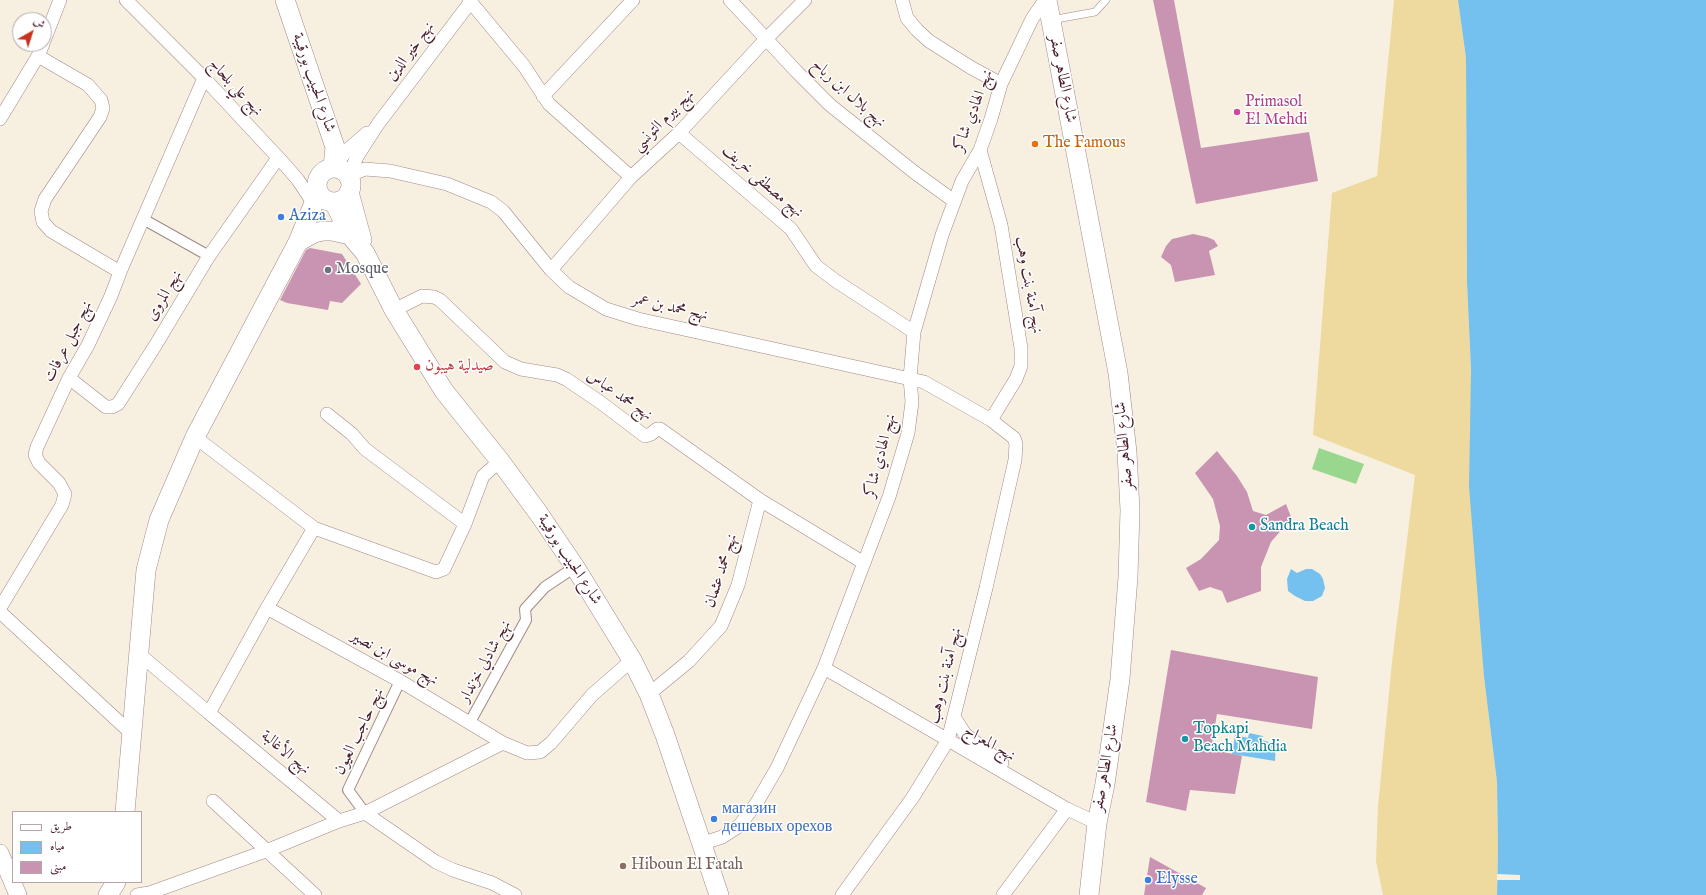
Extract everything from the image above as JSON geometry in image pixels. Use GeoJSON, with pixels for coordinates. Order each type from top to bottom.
{"type":"FeatureCollection","features":[{"type":"Feature","properties":{"kind":"main road","name":"شارع الحبيب بورقيبة"},"geometry":{"type":"LineString","coordinates":[[285,0],[346,151],[333,188],[350,235],[365,253]]}},
{"type":"Feature","properties":{"kind":"main road","name":"شارع الطاهر صفر"},"geometry":{"type":"LineString","coordinates":[[1046,0],[1118,373],[1127,452],[1129,496],[1128,577],[1120,678],[1105,784],[1097,823],[1089,895]]}},
{"type":"Feature","properties":{"kind":"main road","name":"شارع الحبيب بورقيبة"},"geometry":{"type":"LineString","coordinates":[[333,188],[394,310],[444,391],[500,460],[539,514],[575,567],[632,660],[649,694],[665,735],[718,895]]}},
{"type":"Feature","properties":{"kind":"main road"},"geometry":{"type":"LineString","coordinates":[[125,811],[146,570],[158,520],[194,438],[298,242],[333,188]]}},
{"type":"Feature","properties":{"kind":"main road"},"geometry":{"type":"LineString","coordinates":[[298,242],[310,235],[323,232],[332,231],[350,235]]}},
{"type":"Feature","properties":{"kind":"street"},"geometry":{"type":"LineString","coordinates":[[52,21],[60,0]]}},
{"type":"Feature","properties":{"kind":"street","name":"نهج علي بلحاج"},"geometry":{"type":"LineString","coordinates":[[126,0],[204,78],[298,180],[333,188]]}},
{"type":"Feature","properties":{"kind":"street"},"geometry":{"type":"LineString","coordinates":[[470,0],[524,66],[543,96],[560,114],[631,177]]}},
{"type":"Feature","properties":{"kind":"street","name":"نهج خير الدين"},"geometry":{"type":"LineString","coordinates":[[346,151],[378,124],[470,0]]}},
{"type":"Feature","properties":{"kind":"street"},"geometry":{"type":"LineString","coordinates":[[543,96],[633,0]]}},
{"type":"Feature","properties":{"kind":"street","name":"نهج بلال ابن رباح"},"geometry":{"type":"LineString","coordinates":[[730,0],[830,105],[914,172],[954,201]]}},
{"type":"Feature","properties":{"kind":"street","name":"نهج بيرم التونسي"},"geometry":{"type":"LineString","coordinates":[[551,270],[631,177],[679,133],[766,38],[805,0]]}},
{"type":"Feature","properties":{"kind":"street"},"geometry":{"type":"LineString","coordinates":[[902,0],[907,18],[929,41],[970,67],[1001,84]]}},
{"type":"Feature","properties":{"kind":"street","name":"نهج الهادي شاكر"},"geometry":{"type":"LineString","coordinates":[[701,844],[722,837],[739,826],[756,804],[777,768],[824,668],[889,497],[908,433],[912,402],[910,378],[914,332],[923,295],[954,201],[962,181],[980,150],[992,119],[1001,84],[1032,19],[1046,0]]}},
{"type":"Feature","properties":{"kind":"street"},"geometry":{"type":"LineString","coordinates":[[0,120],[39,52]]}},
{"type":"Feature","properties":{"kind":"street"},"geometry":{"type":"LineString","coordinates":[[48,52],[88,85],[101,100],[103,108],[100,117],[45,199],[41,211],[43,222],[50,231],[120,272]]}},
{"type":"Feature","properties":{"kind":"street","name":"نهج جبل عرفات"},"geometry":{"type":"LineString","coordinates":[[0,608],[64,500],[65,494],[60,483],[39,463],[36,455],[36,447],[111,296],[204,78]]}},
{"type":"Feature","properties":{"kind":"street","name":"نهج مصطفى خريف"},"geometry":{"type":"LineString","coordinates":[[679,133],[791,229],[816,266],[836,281],[914,332]]}},
{"type":"Feature","properties":{"kind":"street","name":"نهج آمنة بنت وهب"},"geometry":{"type":"LineString","coordinates":[[980,150],[1001,225],[1021,348],[1021,366],[1016,379],[990,420]]}},
{"type":"Feature","properties":{"kind":"street"},"geometry":{"type":"LineString","coordinates":[[346,151],[376,162],[390,171]]}},
{"type":"Feature","properties":{"kind":"street","name":"نهج المروى"},"geometry":{"type":"LineString","coordinates":[[69,378],[106,407],[112,407],[118,404],[209,256],[278,158]]}},
{"type":"Feature","properties":{"kind":"street","name":"نهج محمد بن عمر"},"geometry":{"type":"LineString","coordinates":[[333,188],[365,169],[390,171],[447,184],[491,202],[508,216],[551,270],[569,287],[606,309],[638,320],[924,382],[990,420],[1014,438]]}},
{"type":"Feature","properties":{"kind":"street"},"geometry":{"type":"LineString","coordinates":[[143,219],[209,256]]}},
{"type":"Feature","properties":{"kind":"street","name":"نهج محمد عباس"},"geometry":{"type":"LineString","coordinates":[[394,310],[422,296],[434,297],[440,300],[505,362],[521,369],[557,375],[566,379],[600,402],[645,436],[657,429],[660,429],[760,500],[864,563]]}},
{"type":"Feature","properties":{"kind":"street"},"geometry":{"type":"LineString","coordinates":[[327,414],[352,434],[365,449],[465,524]]}},
{"type":"Feature","properties":{"kind":"street"},"geometry":{"type":"LineString","coordinates":[[194,438],[314,528],[439,572],[444,569],[465,524],[483,476],[500,460]]}},
{"type":"Feature","properties":{"kind":"street","name":"نهج آمنة بنت وهب"},"geometry":{"type":"LineString","coordinates":[[842,895],[913,797],[948,740],[1015,460],[1016,444],[1014,438]]}},
{"type":"Feature","properties":{"kind":"street","name":"نهج محمد عثمان"},"geometry":{"type":"LineString","coordinates":[[649,694],[689,661],[721,626],[738,585],[760,500]]}},
{"type":"Feature","properties":{"kind":"street"},"geometry":{"type":"LineString","coordinates":[[209,712],[314,528]]}},
{"type":"Feature","properties":{"kind":"street","name":"نهج شادلي خزندار"},"geometry":{"type":"LineString","coordinates":[[470,722],[526,620],[525,609],[545,587],[575,567]]}},
{"type":"Feature","properties":{"kind":"street","name":"نهج موسى ابن نصير"},"geometry":{"type":"LineString","coordinates":[[267,608],[470,722],[503,743],[527,753],[540,752],[551,742],[592,695],[632,660]]}},
{"type":"Feature","properties":{"kind":"street"},"geometry":{"type":"LineString","coordinates":[[0,612],[131,733]]}},
{"type":"Feature","properties":{"kind":"street","name":"نهج الأغالبة"},"geometry":{"type":"LineString","coordinates":[[138,653],[339,821]]}},
{"type":"Feature","properties":{"kind":"street","name":"نهج المعراج"},"geometry":{"type":"LineString","coordinates":[[824,668],[1068,809],[1097,823]]}},
{"type":"Feature","properties":{"kind":"street","name":"نهج حاجب العيون"},"geometry":{"type":"LineString","coordinates":[[365,813],[348,790],[400,682]]}},
{"type":"Feature","properties":{"kind":"street"},"geometry":{"type":"LineString","coordinates":[[954,716],[965,734],[1040,793]]}},
{"type":"Feature","properties":{"kind":"street"},"geometry":{"type":"LineString","coordinates":[[137,895],[149,893],[266,851],[339,821],[365,813],[503,743]]}},
{"type":"Feature","properties":{"kind":"street"},"geometry":{"type":"LineString","coordinates":[[213,801],[315,895]]}},
{"type":"Feature","properties":{"kind":"street"},"geometry":{"type":"LineString","coordinates":[[1003,895],[1068,809]]}},
{"type":"Feature","properties":{"kind":"street"},"geometry":{"type":"LineString","coordinates":[[365,813],[436,862],[453,870],[492,883],[515,895]]}},
{"type":"Feature","properties":{"kind":"street"},"geometry":{"type":"LineString","coordinates":[[0,850],[12,868]]}},
{"type":"Feature","properties":{"kind":"street"},"geometry":{"type":"LineString","coordinates":[[0,853],[12,881]]}},
{"type":"Feature","properties":{"kind":"street"},"geometry":{"type":"LineString","coordinates":[[13,883],[18,895]]}},
{"type":"Feature","properties":{"kind":"street"},"geometry":{"type":"LineString","coordinates":[[22,883],[31,895]]}},
{"type":"Feature","properties":{"kind":"lane"},"geometry":{"type":"LineString","coordinates":[[1051,20],[1095,12],[1106,0]]}},
{"type":"Feature","properties":{"kind":"green space"},"geometry":{"type":"Polygon","coordinates":[[[1319,448],[1364,464],[1356,484],[1312,469],[1319,448]]]}},
{"type":"Feature","properties":{"kind":"sand"},"geometry":{"type":"Polygon","coordinates":[[[1394,0],[1458,0],[1466,58],[1467,282],[1484,677],[1497,782],[1497,895],[1383,895],[1376,861],[1378,806],[1392,662],[1415,475],[1313,435],[1332,193],[1377,176],[1394,0]]]}},
{"type":"Feature","properties":{"kind":"water"},"geometry":{"type":"Polygon","coordinates":[[[1458,0],[1706,0],[1706,895],[1497,895],[1497,782],[1484,677],[1469,486],[1471,371],[1467,282],[1466,58],[1458,0]]]}},
{"type":"Feature","properties":{"kind":"water"},"geometry":{"type":"Polygon","coordinates":[[[1291,569],[1297,573],[1306,569],[1312,569],[1320,574],[1325,588],[1322,596],[1313,601],[1305,601],[1288,591],[1287,579],[1291,569]]]}},
{"type":"Feature","properties":{"kind":"water"},"geometry":{"type":"Polygon","coordinates":[[[1249,733],[1263,736],[1262,740],[1276,744],[1275,761],[1232,754],[1235,735],[1248,738],[1249,733]]]}},
{"type":"Feature","properties":{"kind":"pier"},"geometry":{"type":"Polygon","coordinates":[[[1497,874],[1520,875],[1520,880],[1497,880],[1497,874]]]}},
{"type":"Feature","properties":{"kind":"building"},"geometry":{"type":"Polygon","coordinates":[[[1153,0],[1174,0],[1201,148],[1309,132],[1318,181],[1196,204],[1153,0]]]}},
{"type":"Feature","properties":{"kind":"building"},"geometry":{"type":"Polygon","coordinates":[[[1193,234],[1214,240],[1218,246],[1209,251],[1215,275],[1175,282],[1171,265],[1161,257],[1166,246],[1172,239],[1193,234]]]}},
{"type":"Feature","properties":{"kind":"building"},"geometry":{"type":"Polygon","coordinates":[[[310,248],[342,254],[361,284],[342,303],[330,301],[328,310],[287,303],[280,300],[306,250],[310,248]]]}},
{"type":"Feature","properties":{"kind":"building","name":"Sandra Beach"},"geometry":{"type":"Polygon","coordinates":[[[1217,451],[1237,476],[1247,492],[1253,511],[1266,515],[1286,504],[1293,522],[1283,528],[1271,542],[1261,567],[1261,591],[1227,603],[1222,591],[1210,587],[1199,591],[1186,568],[1201,559],[1219,540],[1220,526],[1213,499],[1195,473],[1217,451]]]}},
{"type":"Feature","properties":{"kind":"building","name":"Topkapi Beach Mahdia"},"geometry":{"type":"Polygon","coordinates":[[[1171,650],[1318,677],[1312,729],[1217,714],[1211,749],[1242,756],[1235,794],[1190,790],[1186,811],[1146,802],[1171,650]]]}},
{"type":"Feature","properties":{"kind":"building"},"geometry":{"type":"Polygon","coordinates":[[[1150,857],[1206,888],[1202,895],[1144,895],[1150,857]]]}},
{"type":"Feature","properties":{"kind":"place","name":"Primasol El Mehdi"},"geometry":{"type":"Point","coordinates":[1237,112]}},
{"type":"Feature","properties":{"kind":"place","name":"The Famous"},"geometry":{"type":"Point","coordinates":[1035,144]}},
{"type":"Feature","properties":{"kind":"place","name":"Aziza"},"geometry":{"type":"Point","coordinates":[281,217]}},
{"type":"Feature","properties":{"kind":"place","name":"Mosque"},"geometry":{"type":"Point","coordinates":[328,270]}},
{"type":"Feature","properties":{"kind":"place","name":"صيدلية هيبون"},"geometry":{"type":"Point","coordinates":[417,367]}},
{"type":"Feature","properties":{"kind":"place","name":"Sandra Beach"},"geometry":{"type":"Point","coordinates":[1252,527]}},
{"type":"Feature","properties":{"kind":"place","name":"Topkapi Beach Mahdia"},"geometry":{"type":"Point","coordinates":[1185,739]}},
{"type":"Feature","properties":{"kind":"place","name":"магазин дешевых орехов"},"geometry":{"type":"Point","coordinates":[714,819]}},
{"type":"Feature","properties":{"kind":"place","name":"Hiboun El Fatah"},"geometry":{"type":"Point","coordinates":[623,866]}},
{"type":"Feature","properties":{"kind":"place","name":"Elysse"},"geometry":{"type":"Point","coordinates":[1148,880]}}]}
